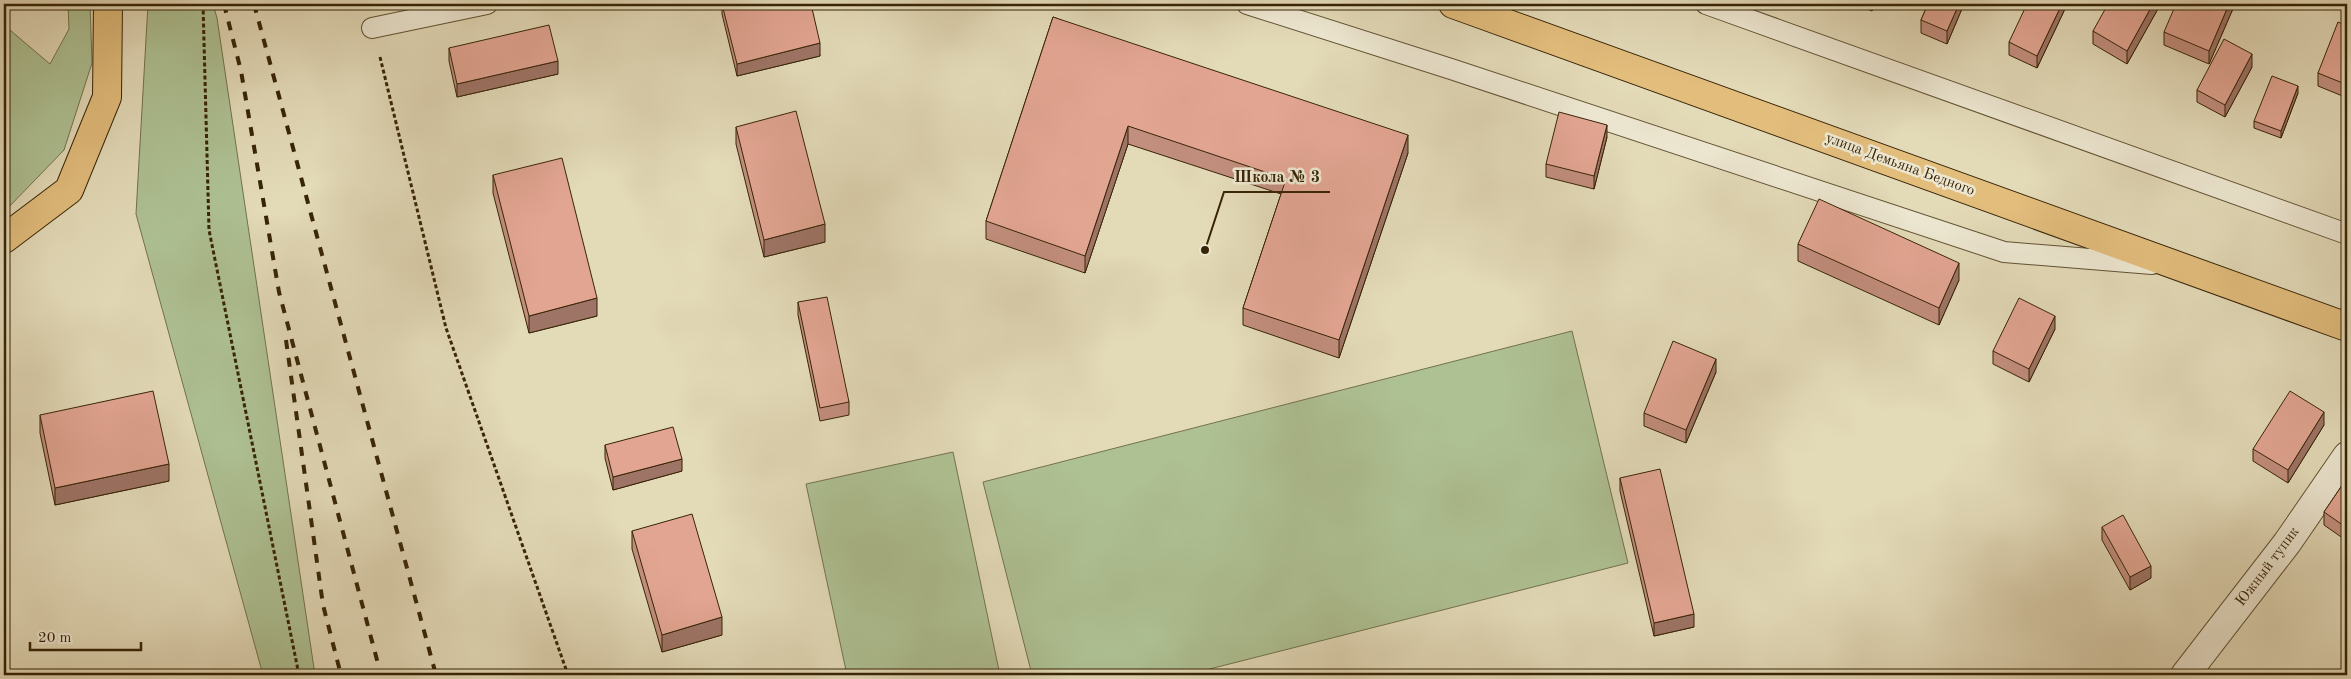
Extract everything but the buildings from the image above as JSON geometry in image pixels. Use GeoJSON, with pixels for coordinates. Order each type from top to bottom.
{"type":"FeatureCollection","features":[{"type":"Feature","properties":{"kind":"main road"},"geometry":{"type":"LineString","coordinates":[[4,239],[70,190],[107,97],[108,4]]}},
{"type":"Feature","properties":{"kind":"main road","name":"улица Демьяна Бедного"},"geometry":{"type":"LineString","coordinates":[[1453,4],[2347,327]]}},
{"type":"Feature","properties":{"kind":"street","name":"Южный тупик"},"geometry":{"type":"LineString","coordinates":[[2185,675],[2287,543],[2347,456]]}},
{"type":"Feature","properties":{"kind":"lane"},"geometry":{"type":"LineString","coordinates":[[372,28],[487,4]]}},
{"type":"Feature","properties":{"kind":"lane"},"geometry":{"type":"LineString","coordinates":[[1247,4],[1451,69],[2004,252],[2180,266]]}},
{"type":"Feature","properties":{"kind":"lane"},"geometry":{"type":"LineString","coordinates":[[1706,4],[2347,234]]}},
{"type":"Feature","properties":{"kind":"path"},"geometry":{"type":"LineString","coordinates":[[203,4],[209,230],[299,675]]}},
{"type":"Feature","properties":{"kind":"path"},"geometry":{"type":"LineString","coordinates":[[372,28],[446,328],[568,675]]}},
{"type":"Feature","properties":{"kind":"green space"},"geometry":{"type":"Polygon","coordinates":[[[68,4],[90,4],[92,63],[64,150],[4,212],[4,25],[50,64],[69,29],[68,4]]]}},
{"type":"Feature","properties":{"kind":"green space"},"geometry":{"type":"Polygon","coordinates":[[[148,4],[213,4],[217,18],[315,675],[263,675],[136,214],[148,4]]]}},
{"type":"Feature","properties":{"kind":"green space"},"geometry":{"type":"Polygon","coordinates":[[[1572,331],[1628,563],[1186,675],[1032,675],[983,482],[1572,331]]]}},
{"type":"Feature","properties":{"kind":"green space"},"geometry":{"type":"Polygon","coordinates":[[[953,452],[1000,675],[847,675],[806,484],[953,452]]]}},
{"type":"Feature","properties":{"kind":"railway"},"geometry":{"type":"LineString","coordinates":[[224,4],[241,71],[279,292],[381,675]]}},
{"type":"Feature","properties":{"kind":"railway"},"geometry":{"type":"LineString","coordinates":[[254,4],[436,675]]}},
{"type":"Feature","properties":{"kind":"railway"},"geometry":{"type":"LineString","coordinates":[[286,340],[323,605],[341,675]]}},
{"type":"Feature","properties":{"kind":"place","name":"Школа № 3"},"geometry":{"type":"Point","coordinates":[1205,250]}}]}
